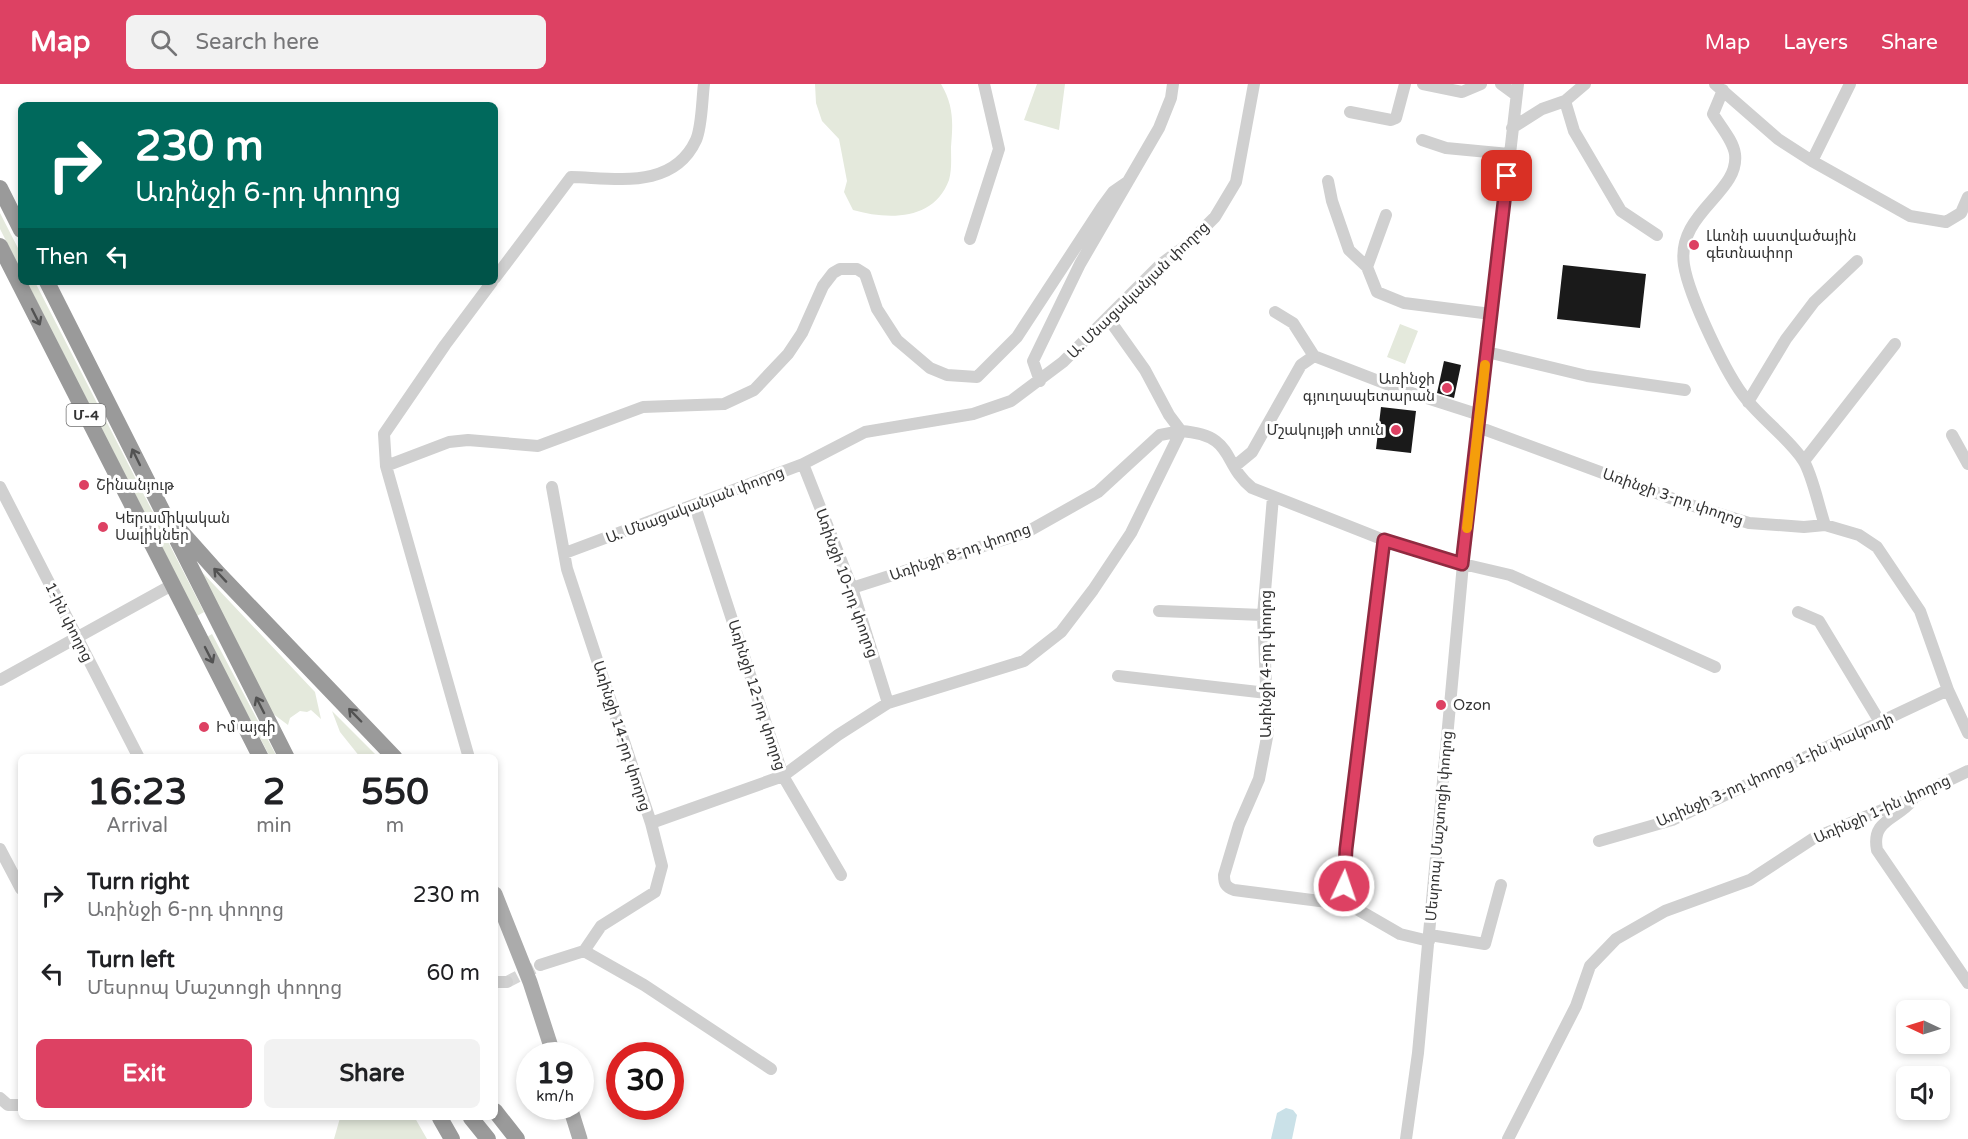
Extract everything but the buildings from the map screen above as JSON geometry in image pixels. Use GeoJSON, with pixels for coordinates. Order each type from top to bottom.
{"type":"FeatureCollection","features":[{"type":"Feature","properties":{"kind":"highway"},"geometry":{"type":"LineString","coordinates":[[0,188],[18,224]]}},
{"type":"Feature","properties":{"kind":"highway","name":"Մ-4"},"geometry":{"type":"LineString","coordinates":[[0,246],[18,281]]}},
{"type":"Feature","properties":{"kind":"highway","name":"Մ-4"},"geometry":{"type":"LineString","coordinates":[[20,285],[259,754]]}},
{"type":"Feature","properties":{"kind":"highway","name":"Մ-4"},"geometry":{"type":"LineString","coordinates":[[49,285],[285,754]]}},
{"type":"Feature","properties":{"kind":"highway"},"geometry":{"type":"LineString","coordinates":[[162,509],[218,573],[391,754]]}},
{"type":"Feature","properties":{"kind":"highway"},"geometry":{"type":"LineString","coordinates":[[196,631],[204,619],[217,621]]}},
{"type":"Feature","properties":{"kind":"highway"},"geometry":{"type":"LineString","coordinates":[[498,1115],[517,1139]]}},
{"type":"Feature","properties":{"kind":"highway"},"geometry":{"type":"LineString","coordinates":[[441,1120],[452,1139]]}},
{"type":"Feature","properties":{"kind":"highway"},"geometry":{"type":"LineString","coordinates":[[473,1120],[488,1139]]}},
{"type":"Feature","properties":{"kind":"main road"},"geometry":{"type":"LineString","coordinates":[[498,901],[530,982],[549,1042]]}},
{"type":"Feature","properties":{"kind":"main road"},"geometry":{"type":"LineString","coordinates":[[574,1120],[580,1139]]}},
{"type":"Feature","properties":{"kind":"street"},"geometry":{"type":"LineString","coordinates":[[498,274],[571,177],[646,179],[675,167],[696,139],[704,84]]}},
{"type":"Feature","properties":{"kind":"street"},"geometry":{"type":"LineString","coordinates":[[970,239],[999,149],[984,84]]}},
{"type":"Feature","properties":{"kind":"street"},"geometry":{"type":"LineString","coordinates":[[1040,381],[1033,361],[1080,264],[1159,128],[1172,98],[1173,84]]}},
{"type":"Feature","properties":{"kind":"street","name":"Ա. Մնացականյան փողոց"},"geometry":{"type":"LineString","coordinates":[[565,553],[803,464],[865,432],[973,414],[1011,401],[1040,381],[1108,318],[1161,264],[1188,244],[1215,217],[1236,182],[1254,84]]}},
{"type":"Feature","properties":{"kind":"street"},"geometry":{"type":"LineString","coordinates":[[1350,112],[1391,120],[1396,118],[1405,84]]}},
{"type":"Feature","properties":{"kind":"street"},"geometry":{"type":"LineString","coordinates":[[1423,84],[1462,92],[1481,84]]}},
{"type":"Feature","properties":{"kind":"street"},"geometry":{"type":"LineString","coordinates":[[1501,84],[1517,89]]}},
{"type":"Feature","properties":{"kind":"street"},"geometry":{"type":"LineString","coordinates":[[1512,128],[1542,109],[1565,101],[1585,84]]}},
{"type":"Feature","properties":{"kind":"street"},"geometry":{"type":"LineString","coordinates":[[1812,161],[1850,84]]}},
{"type":"Feature","properties":{"kind":"street"},"geometry":{"type":"LineString","coordinates":[[1825,525],[1804,461],[1748,402],[1737,387],[1695,301],[1684,268],[1683,253],[1693,222],[1727,181],[1735,159],[1732,146],[1713,114],[1719,87],[1778,139],[1812,161],[1910,216],[1946,222],[1961,213],[1968,197]]}},
{"type":"Feature","properties":{"kind":"street","name":"Մեսրոպ Մաշտոցի փողոց"},"geometry":{"type":"LineString","coordinates":[[1406,1139],[1418,1053],[1462,564],[1517,89]]}},
{"type":"Feature","properties":{"kind":"street"},"geometry":{"type":"LineString","coordinates":[[1565,101],[1574,131],[1621,211],[1657,236]]}},
{"type":"Feature","properties":{"kind":"street"},"geometry":{"type":"LineString","coordinates":[[1422,140],[1446,148],[1509,154]]}},
{"type":"Feature","properties":{"kind":"street"},"geometry":{"type":"LineString","coordinates":[[1328,181],[1332,201],[1349,250],[1367,267],[1377,292],[1404,303],[1491,314]]}},
{"type":"Feature","properties":{"kind":"street"},"geometry":{"type":"LineString","coordinates":[[386,466],[449,442],[468,440],[537,446],[643,407],[724,404],[754,390],[788,354],[802,333],[824,286],[833,273],[840,269],[857,269],[865,274],[877,309],[897,340],[930,368],[947,375],[977,376],[1017,337],[1102,207],[1113,192],[1126,183]]}},
{"type":"Feature","properties":{"kind":"street"},"geometry":{"type":"LineString","coordinates":[[1367,267],[1386,215]]}},
{"type":"Feature","properties":{"kind":"street"},"geometry":{"type":"LineString","coordinates":[[1748,402],[1786,339],[1814,302],[1857,261]]}},
{"type":"Feature","properties":{"kind":"street"},"geometry":{"type":"LineString","coordinates":[[468,754],[386,466],[384,434],[490,285]]}},
{"type":"Feature","properties":{"kind":"street"},"geometry":{"type":"LineString","coordinates":[[1235,466],[1252,452],[1300,365],[1314,356],[1293,323],[1275,312]]}},
{"type":"Feature","properties":{"kind":"street"},"geometry":{"type":"LineString","coordinates":[[1108,318],[1145,370],[1169,415],[1181,431]]}},
{"type":"Feature","properties":{"kind":"street"},"geometry":{"type":"LineString","coordinates":[[1804,461],[1896,344]]}},
{"type":"Feature","properties":{"kind":"street"},"geometry":{"type":"LineString","coordinates":[[1487,352],[1587,376],[1685,390]]}},
{"type":"Feature","properties":{"kind":"street","name":"Առինջի 3-րդ փողոց"},"geometry":{"type":"LineString","coordinates":[[1314,356],[1684,503],[1749,523],[1804,527],[1825,525],[1859,535],[1878,547],[1920,611],[1948,690],[1968,734]]}},
{"type":"Feature","properties":{"kind":"street"},"geometry":{"type":"LineString","coordinates":[[1181,431],[1200,432],[1218,443],[1229,454],[1242,481],[1273,497],[1384,540],[1462,564],[1510,575],[1715,667]]}},
{"type":"Feature","properties":{"kind":"street"},"geometry":{"type":"LineString","coordinates":[[651,823],[783,776],[838,735],[888,703],[1023,661],[1061,632],[1093,590],[1131,533],[1181,431]]}},
{"type":"Feature","properties":{"kind":"street","name":"Առինջի 8-րդ փողոց"},"geometry":{"type":"LineString","coordinates":[[852,588],[1027,532],[1098,492],[1160,435],[1181,431]]}},
{"type":"Feature","properties":{"kind":"street"},"geometry":{"type":"LineString","coordinates":[[1952,435],[1968,464]]}},
{"type":"Feature","properties":{"kind":"street","name":"Առինջի 10-րդ փողոց"},"geometry":{"type":"LineString","coordinates":[[803,464],[852,588],[888,703]]}},
{"type":"Feature","properties":{"kind":"street","name":"1-ին փողոց"},"geometry":{"type":"LineString","coordinates":[[0,487],[137,754]]}},
{"type":"Feature","properties":{"kind":"street","name":"Առինջի 14-րդ փողոց"},"geometry":{"type":"LineString","coordinates":[[552,487],[567,569],[651,823],[662,866],[655,892],[601,926],[584,951]]}},
{"type":"Feature","properties":{"kind":"street","name":"Առինջի 4-րդ փողոց"},"geometry":{"type":"LineString","coordinates":[[1273,497],[1263,615],[1268,732],[1259,779],[1239,825],[1224,882],[1234,890],[1343,904]]}},
{"type":"Feature","properties":{"kind":"street","name":"Առինջի 12-րդ փողոց"},"geometry":{"type":"LineString","coordinates":[[695,506],[783,776],[841,875]]}},
{"type":"Feature","properties":{"kind":"street"},"geometry":{"type":"LineString","coordinates":[[1384,540],[1346,849],[1343,904],[1355,908],[1400,934],[1485,944],[1501,885]]}},
{"type":"Feature","properties":{"kind":"street"},"geometry":{"type":"LineString","coordinates":[[0,680],[78,639],[172,585]]}},
{"type":"Feature","properties":{"kind":"street"},"geometry":{"type":"LineString","coordinates":[[1159,611],[1263,615]]}},
{"type":"Feature","properties":{"kind":"street"},"geometry":{"type":"LineString","coordinates":[[1798,612],[1819,621],[1880,722]]}},
{"type":"Feature","properties":{"kind":"street"},"geometry":{"type":"LineString","coordinates":[[1118,676],[1268,693]]}},
{"type":"Feature","properties":{"kind":"street","name":"Առինջի 3-րդ փողոց 1-ին փակուղի"},"geometry":{"type":"LineString","coordinates":[[1599,841],[1672,820],[1948,690]]}},
{"type":"Feature","properties":{"kind":"street","name":"Առինջի 1-ին փողոց"},"geometry":{"type":"LineString","coordinates":[[1508,1139],[1576,1006],[1590,966],[1616,939],[1665,911],[1750,880],[1814,838],[1916,796],[1968,771]]}},
{"type":"Feature","properties":{"kind":"street"},"geometry":{"type":"LineString","coordinates":[[1916,796],[1907,806],[1878,828],[1875,839],[1877,850],[1968,983]]}},
{"type":"Feature","properties":{"kind":"street"},"geometry":{"type":"LineString","coordinates":[[0,849],[18,883]]}},
{"type":"Feature","properties":{"kind":"street"},"geometry":{"type":"LineString","coordinates":[[540,965],[584,951],[644,985],[771,1069]]}},
{"type":"Feature","properties":{"kind":"shaded area"},"geometry":{"type":"Polygon","coordinates":[[[815,84],[941,84],[948,100],[952,122],[951,172],[942,193],[933,203],[921,210],[895,216],[853,210],[844,192],[847,181],[839,139],[822,121],[816,103],[815,84]]]}},
{"type":"Feature","properties":{"kind":"shaded area"},"geometry":{"type":"Polygon","coordinates":[[[1037,84],[1065,84],[1059,130],[1024,120],[1037,84]]]}},
{"type":"Feature","properties":{"kind":"shaded area"},"geometry":{"type":"Polygon","coordinates":[[[0,213],[18,248],[18,264],[0,229],[0,213]]]}},
{"type":"Feature","properties":{"kind":"shaded area"},"geometry":{"type":"Polygon","coordinates":[[[29,285],[37,285],[204,612],[197,616],[29,285]]]}},
{"type":"Feature","properties":{"kind":"shaded area"},"geometry":{"type":"Polygon","coordinates":[[[1400,324],[1418,331],[1405,364],[1387,357],[1400,324]]]}},
{"type":"Feature","properties":{"kind":"shaded area"},"geometry":{"type":"Polygon","coordinates":[[[200,570],[315,692],[321,719],[311,710],[300,711],[290,718],[288,725],[268,710],[200,570]]]}},
{"type":"Feature","properties":{"kind":"shaded area"},"geometry":{"type":"Polygon","coordinates":[[[212,634],[275,754],[268,754],[207,637],[212,634]]]}},
{"type":"Feature","properties":{"kind":"shaded area"},"geometry":{"type":"Polygon","coordinates":[[[332,711],[375,754],[358,754],[340,732],[332,711]]]}},
{"type":"Feature","properties":{"kind":"shaded area"},"geometry":{"type":"Polygon","coordinates":[[[339,1120],[416,1120],[427,1139],[334,1139],[339,1120]]]}},
{"type":"Feature","properties":{"kind":"water"},"geometry":{"type":"Polygon","coordinates":[[[1286,1108],[1293,1110],[1297,1115],[1292,1139],[1271,1139],[1277,1113],[1286,1108]]]}},
{"type":"Feature","properties":{"kind":"tunnel"},"geometry":{"type":"LineString","coordinates":[[507,982],[540,965]]}},
{"type":"Feature","properties":{"kind":"slow traffic"},"geometry":{"type":"LineString","coordinates":[[1467,528],[1485,365]]}},
{"type":"Feature","properties":{"kind":"place","name":"Լևոնի աստվածային գետնափոր"},"geometry":{"type":"Point","coordinates":[1694,245]}},
{"type":"Feature","properties":{"kind":"place","name":"Առինջի գյուղապետարան"},"geometry":{"type":"Point","coordinates":[1447,388]}},
{"type":"Feature","properties":{"kind":"place","name":"Մշակույթի տուն"},"geometry":{"type":"Point","coordinates":[1396,430]}},
{"type":"Feature","properties":{"kind":"place","name":"Շինանյութ"},"geometry":{"type":"Point","coordinates":[84,485]}},
{"type":"Feature","properties":{"kind":"place","name":"Կերամիկական Սալիկներ"},"geometry":{"type":"Point","coordinates":[103,527]}},
{"type":"Feature","properties":{"kind":"place","name":"Ozon"},"geometry":{"type":"Point","coordinates":[1441,705]}},
{"type":"Feature","properties":{"kind":"place","name":"Իմ այգի"},"geometry":{"type":"Point","coordinates":[204,727]}},
{"type":"Feature","properties":{"kind":"route"},"geometry":{"type":"LineString","coordinates":[[1344,886],[1346,849],[1384,540],[1462,564],[1507,176]]}}]}
